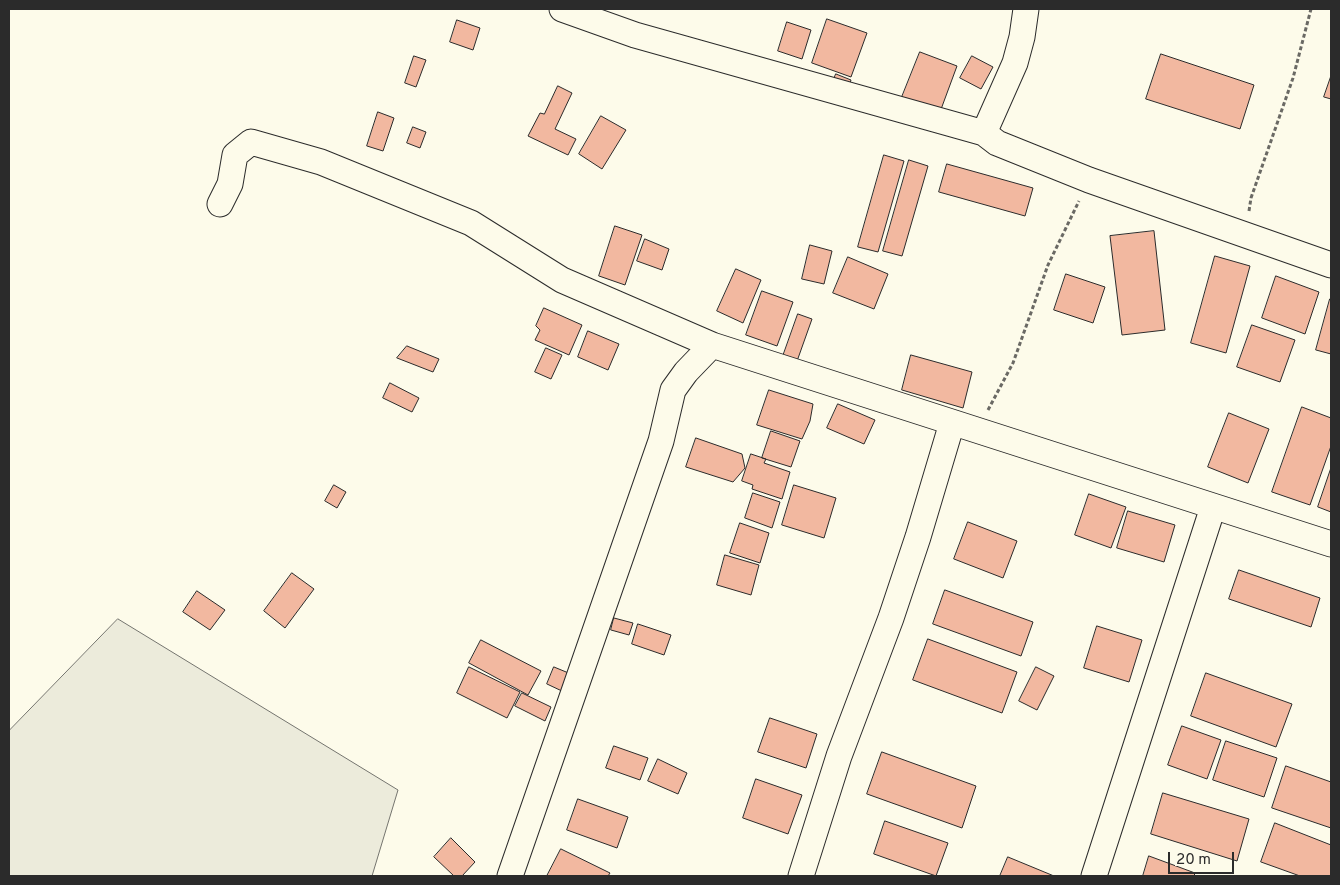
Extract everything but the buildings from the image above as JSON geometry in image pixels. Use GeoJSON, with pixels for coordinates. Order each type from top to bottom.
{"type":"FeatureCollection","features":[{"type":"Feature","properties":{"kind":"street"},"geometry":{"type":"LineString","coordinates":[[562,9],[635,35],[984,133],[997,143],[1089,180],[1331,265]]}},
{"type":"Feature","properties":{"kind":"street"},"geometry":{"type":"LineString","coordinates":[[984,133],[1015,63],[1022,37],[1026,9]]}},
{"type":"Feature","properties":{"kind":"street"},"geometry":{"type":"LineString","coordinates":[[220,204],[230,184],[235,155],[251,142],[321,162],[472,223],[562,280],[712,345],[1331,544]]}},
{"type":"Feature","properties":{"kind":"street"},"geometry":{"type":"LineString","coordinates":[[510,876],[661,441],[674,390],[686,372],[712,345]]}},
{"type":"Feature","properties":{"kind":"street"},"geometry":{"type":"LineString","coordinates":[[801,876],[839,756],[903,582],[952,423]]}},
{"type":"Feature","properties":{"kind":"street"},"geometry":{"type":"LineString","coordinates":[[1094,876],[1213,507]]}},
{"type":"Feature","properties":{"kind":"path"},"geometry":{"type":"LineString","coordinates":[[1246,236],[1251,198],[1293,78],[1311,9]]}},
{"type":"Feature","properties":{"kind":"path"},"geometry":{"type":"LineString","coordinates":[[979,432],[1013,363],[1048,265],[1089,180]]}},
{"type":"Feature","properties":{"kind":"shaded area"},"geometry":{"type":"Polygon","coordinates":[[[118,619],[398,790],[372,876],[9,876],[9,731],[118,619]]]}}]}
